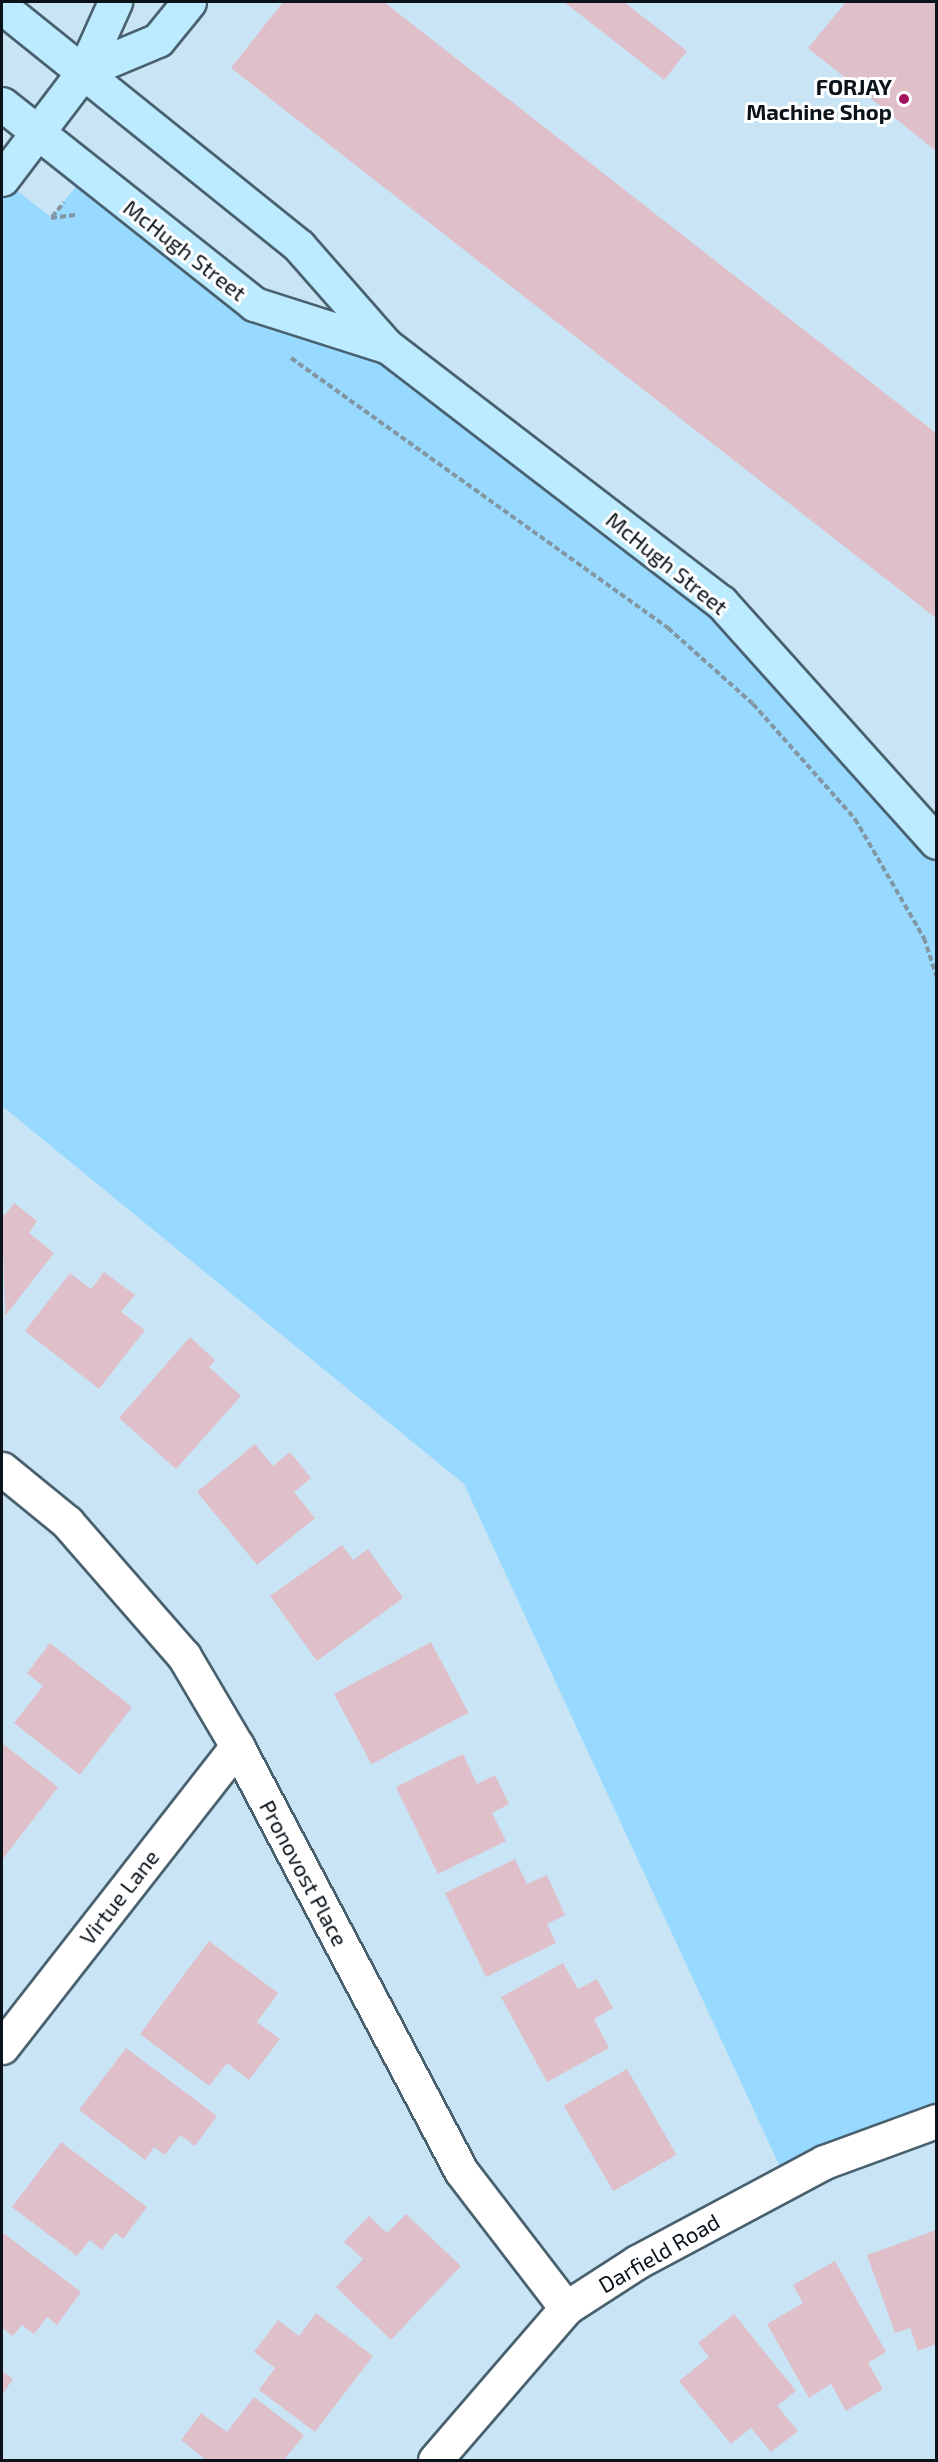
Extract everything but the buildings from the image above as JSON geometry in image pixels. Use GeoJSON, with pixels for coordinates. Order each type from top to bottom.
{"type":"FeatureCollection","features":[{"type":"Feature","properties":{"kind":"main road"},"geometry":{"type":"LineString","coordinates":[[2,179],[35,131],[84,71],[115,2]]}},
{"type":"Feature","properties":{"kind":"main road"},"geometry":{"type":"LineString","coordinates":[[84,71],[158,40],[189,2]]}},
{"type":"Feature","properties":{"kind":"main road","name":"McHugh Street"},"geometry":{"type":"LineString","coordinates":[[2,7],[299,246],[387,346],[721,602],[936,842]]}},
{"type":"Feature","properties":{"kind":"main road","name":"McHugh Street"},"geometry":{"type":"LineString","coordinates":[[2,104],[254,304],[387,346]]}},
{"type":"Feature","properties":{"kind":"street","name":"Pronovost Place"},"geometry":{"type":"LineString","coordinates":[[2,1469],[66,1522],[184,1656],[237,1746],[460,2170],[566,2308]]}},
{"type":"Feature","properties":{"kind":"street","name":"Virtue Lane"},"geometry":{"type":"LineString","coordinates":[[2,2047],[237,1746]]}},
{"type":"Feature","properties":{"kind":"street","name":"Darfield Road"},"geometry":{"type":"LineString","coordinates":[[435,2460],[566,2308],[637,2262],[824,2162],[936,2121]]}},
{"type":"Feature","properties":{"kind":"path"},"geometry":{"type":"LineString","coordinates":[[51,218],[82,216]]}},
{"type":"Feature","properties":{"kind":"path"},"geometry":{"type":"LineString","coordinates":[[285,354],[668,628],[753,704],[855,819],[924,938],[936,976]]}},
{"type":"Feature","properties":{"kind":"shaded area"},"geometry":{"type":"Polygon","coordinates":[[[88,172],[254,304],[387,346],[721,602],[936,842],[936,2119],[787,2182],[464,1484],[2,1106],[2,179],[51,217],[88,172]]]}},
{"type":"Feature","properties":{"kind":"place","name":"FORJAY Machine Shop"},"geometry":{"type":"Point","coordinates":[904,99]}}]}
